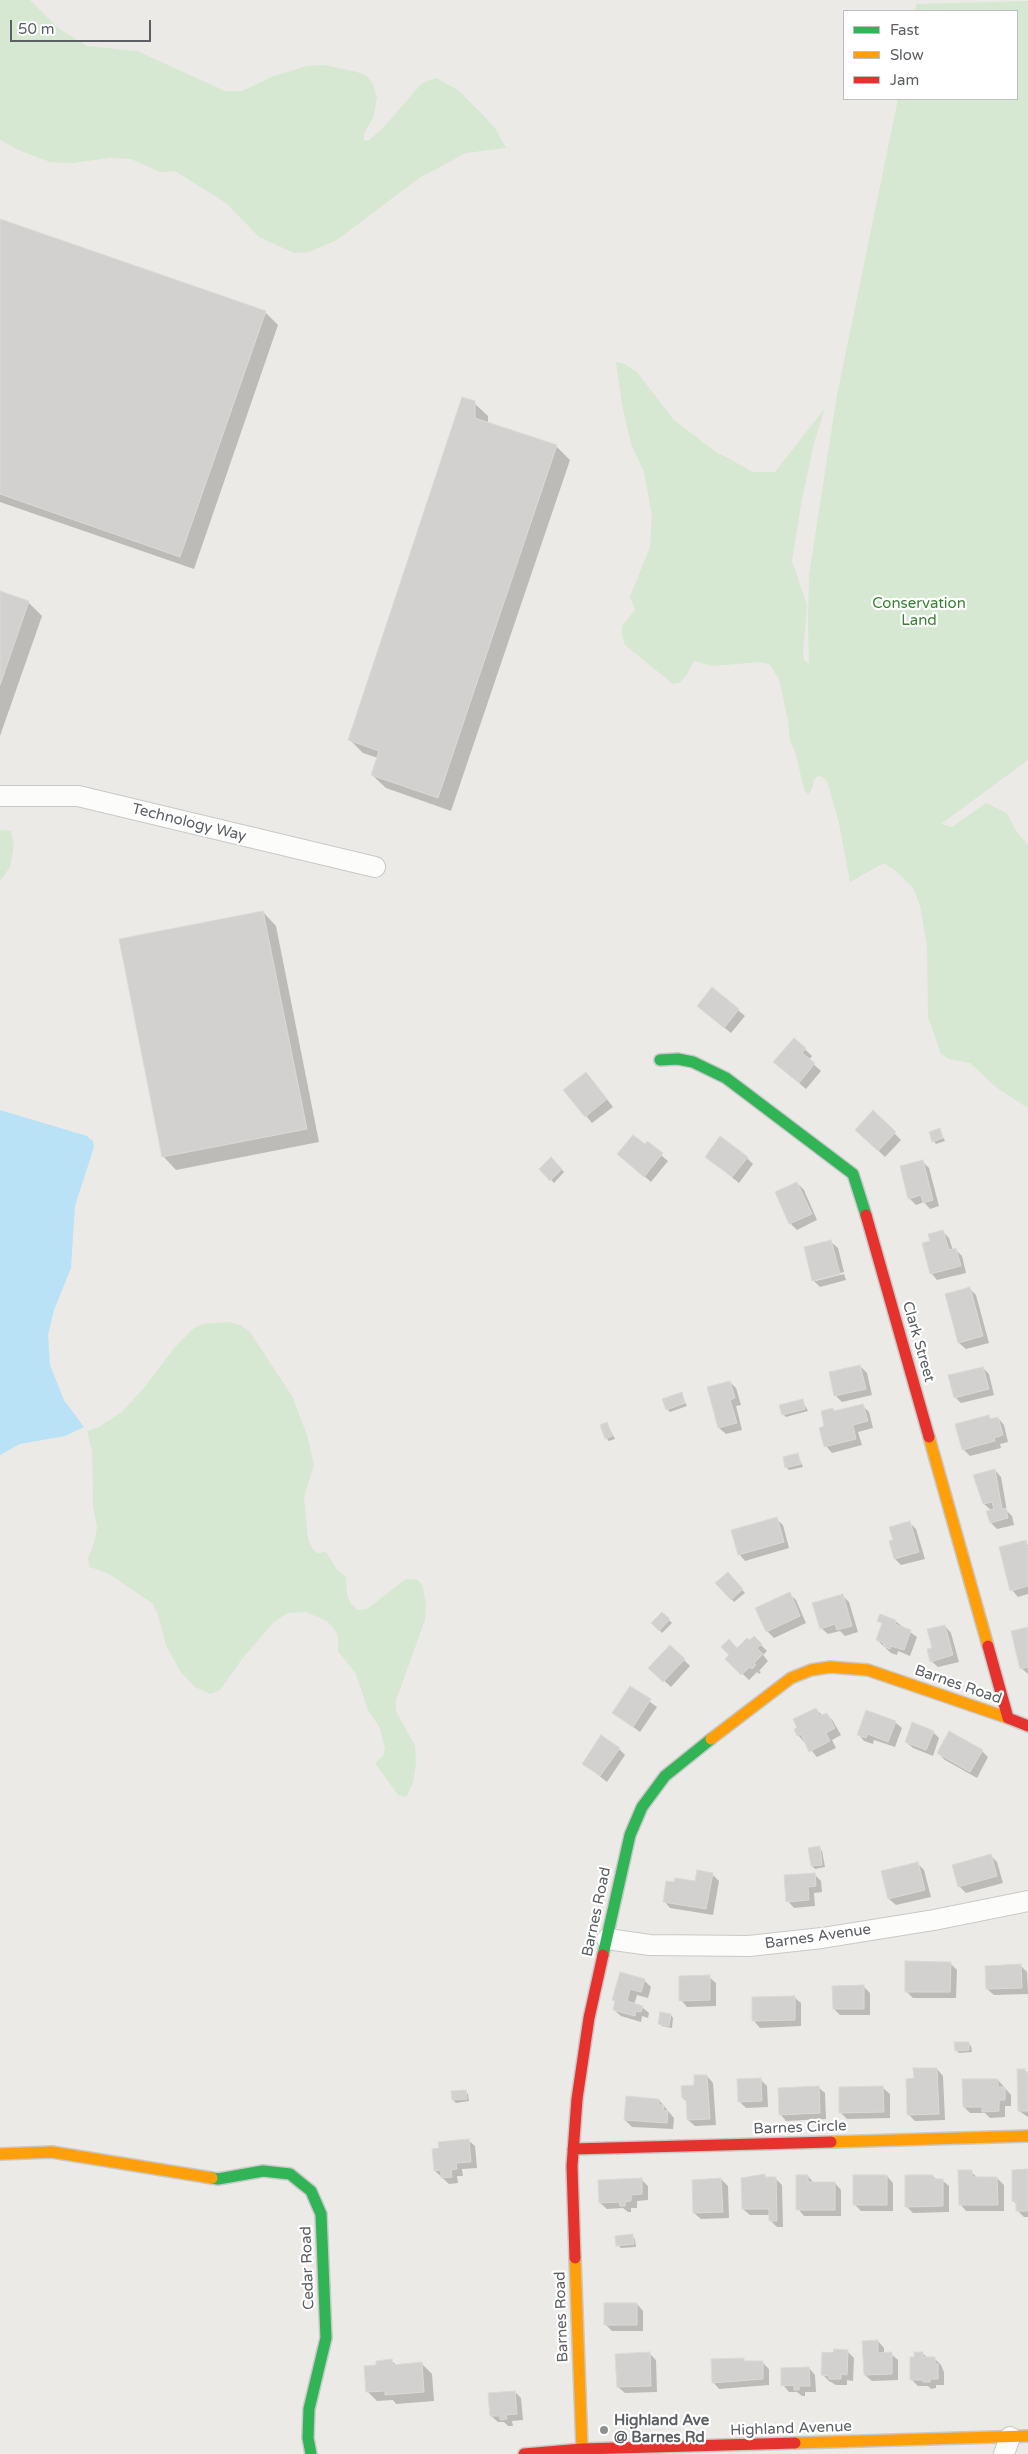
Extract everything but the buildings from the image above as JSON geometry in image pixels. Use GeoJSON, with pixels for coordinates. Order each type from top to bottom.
{"type":"FeatureCollection","features":[{"type":"Feature","properties":{"kind":"street","name":"Technology Way"},"geometry":{"type":"LineString","coordinates":[[0,796],[78,796],[376,867]]}},
{"type":"Feature","properties":{"kind":"street","name":"Clark Street"},"geometry":{"type":"LineString","coordinates":[[660,1060],[678,1059],[693,1062],[726,1078],[853,1174],[862,1197],[1008,1718]]}},
{"type":"Feature","properties":{"kind":"street","name":"Barnes Road"},"geometry":{"type":"LineString","coordinates":[[581,2452],[572,2197],[573,2149],[581,2065],[630,1836],[642,1807],[653,1790],[684,1760],[791,1678],[811,1670],[830,1667],[868,1670],[1008,1718]]}},
{"type":"Feature","properties":{"kind":"street"},"geometry":{"type":"LineString","coordinates":[[1008,1718],[1028,1726]]}},
{"type":"Feature","properties":{"kind":"street","name":"Barnes Avenue"},"geometry":{"type":"LineString","coordinates":[[607,1939],[650,1945],[749,1946],[822,1938],[915,1923],[1028,1901]]}},
{"type":"Feature","properties":{"kind":"street","name":"Barnes Circle"},"geometry":{"type":"LineString","coordinates":[[573,2149],[1028,2136]]}},
{"type":"Feature","properties":{"kind":"street","name":"Cedar Road"},"geometry":{"type":"LineString","coordinates":[[0,2154],[52,2152],[218,2179],[263,2171],[290,2174],[311,2191],[321,2214],[326,2338],[309,2409],[308,2438],[311,2454]]}},
{"type":"Feature","properties":{"kind":"street","name":"Highland Avenue"},"geometry":{"type":"LineString","coordinates":[[524,2454],[1014,2445]]}},
{"type":"Feature","properties":{"kind":"green space"},"geometry":{"type":"Polygon","coordinates":[[[0,0],[30,0],[58,28],[87,46],[137,51],[225,91],[242,91],[274,76],[307,66],[325,65],[357,72],[367,76],[373,84],[377,98],[373,118],[364,133],[364,141],[369,140],[383,128],[422,83],[436,78],[458,90],[480,112],[495,128],[506,148],[466,153],[419,178],[337,240],[309,252],[294,253],[259,237],[226,203],[175,171],[160,172],[131,159],[110,158],[72,163],[50,162],[21,151],[0,140],[0,0]]]}},
{"type":"Feature","properties":{"kind":"green space","name":"Conservation Land"},"geometry":{"type":"Polygon","coordinates":[[[1028,1],[1028,760],[941,824],[952,827],[986,803],[1007,813],[1016,831],[1028,845],[1028,1108],[997,1088],[970,1063],[949,1059],[941,1054],[928,1017],[927,947],[920,905],[913,888],[897,872],[884,863],[850,882],[839,823],[827,781],[821,776],[816,777],[808,795],[804,789],[795,751],[790,741],[788,721],[779,679],[769,664],[760,662],[712,666],[694,661],[686,676],[679,683],[673,684],[625,645],[622,635],[622,626],[635,610],[630,597],[650,547],[652,515],[644,472],[631,444],[622,405],[616,362],[623,363],[637,372],[674,420],[713,450],[753,472],[775,472],[825,408],[814,443],[802,499],[792,561],[807,605],[803,653],[804,660],[809,664],[809,575],[837,395],[898,100],[1018,100],[1018,10],[915,10],[916,4],[1028,1]]]}},
{"type":"Feature","properties":{"kind":"green space"},"geometry":{"type":"Polygon","coordinates":[[[0,830],[11,831],[14,845],[10,867],[0,881],[0,830]]]}},
{"type":"Feature","properties":{"kind":"green space"},"geometry":{"type":"Polygon","coordinates":[[[229,1322],[240,1325],[250,1332],[292,1396],[307,1435],[314,1465],[304,1497],[308,1539],[314,1551],[318,1553],[326,1552],[338,1571],[346,1577],[347,1595],[351,1604],[358,1610],[367,1609],[406,1579],[418,1580],[423,1587],[426,1605],[425,1620],[396,1700],[396,1711],[415,1746],[416,1763],[413,1783],[406,1797],[398,1795],[375,1763],[383,1756],[385,1749],[380,1728],[368,1710],[356,1674],[338,1651],[338,1637],[327,1621],[306,1612],[289,1613],[281,1617],[273,1623],[242,1659],[220,1690],[211,1694],[195,1687],[180,1671],[166,1645],[158,1615],[152,1603],[109,1574],[90,1567],[88,1559],[95,1540],[97,1527],[93,1506],[92,1451],[87,1431],[99,1427],[122,1412],[143,1389],[175,1347],[193,1329],[202,1324],[229,1322]]]}},
{"type":"Feature","properties":{"kind":"water"},"geometry":{"type":"Polygon","coordinates":[[[0,1110],[87,1136],[93,1141],[94,1147],[75,1206],[71,1268],[54,1310],[48,1335],[50,1365],[64,1400],[84,1427],[65,1436],[20,1444],[0,1455],[0,1110]]]}},
{"type":"Feature","properties":{"kind":"traffic: fast"},"geometry":{"type":"LineString","coordinates":[[660,1060],[678,1059],[693,1062],[726,1078],[853,1174],[866,1215]]}},
{"type":"Feature","properties":{"kind":"traffic: fast"},"geometry":{"type":"LineString","coordinates":[[603,1955],[630,1835],[642,1807],[665,1776],[711,1739]]}},
{"type":"Feature","properties":{"kind":"traffic: fast"},"geometry":{"type":"LineString","coordinates":[[212,2178],[218,2179],[263,2171],[290,2174],[311,2191],[321,2214],[326,2338],[309,2409],[308,2438],[311,2454]]}},
{"type":"Feature","properties":{"kind":"traffic: slow"},"geometry":{"type":"LineString","coordinates":[[929,1437],[988,1646]]}},
{"type":"Feature","properties":{"kind":"traffic: slow"},"geometry":{"type":"LineString","coordinates":[[711,1739],[791,1678],[811,1670],[830,1667],[868,1670],[1008,1718]]}},
{"type":"Feature","properties":{"kind":"traffic: slow"},"geometry":{"type":"LineString","coordinates":[[831,2142],[1028,2136]]}},
{"type":"Feature","properties":{"kind":"traffic: slow"},"geometry":{"type":"LineString","coordinates":[[0,2154],[52,2152],[212,2178]]}},
{"type":"Feature","properties":{"kind":"traffic: slow"},"geometry":{"type":"LineString","coordinates":[[575,2258],[582,2449],[580,2454]]}},
{"type":"Feature","properties":{"kind":"traffic: slow"},"geometry":{"type":"LineString","coordinates":[[795,2443],[1028,2436]]}},
{"type":"Feature","properties":{"kind":"traffic: jam"},"geometry":{"type":"LineString","coordinates":[[866,1215],[929,1437]]}},
{"type":"Feature","properties":{"kind":"traffic: jam"},"geometry":{"type":"LineString","coordinates":[[988,1646],[1008,1718],[1028,1726]]}},
{"type":"Feature","properties":{"kind":"traffic: jam"},"geometry":{"type":"LineString","coordinates":[[575,2258],[572,2166],[577,2099],[589,2018],[603,1955]]}},
{"type":"Feature","properties":{"kind":"traffic: jam"},"geometry":{"type":"LineString","coordinates":[[573,2149],[831,2142]]}},
{"type":"Feature","properties":{"kind":"traffic: jam"},"geometry":{"type":"LineString","coordinates":[[524,2454],[582,2449],[795,2443]]}},
{"type":"Feature","properties":{"kind":"place","name":"Highland Ave @ Barnes Rd"},"geometry":{"type":"Point","coordinates":[604,2430]}}]}
